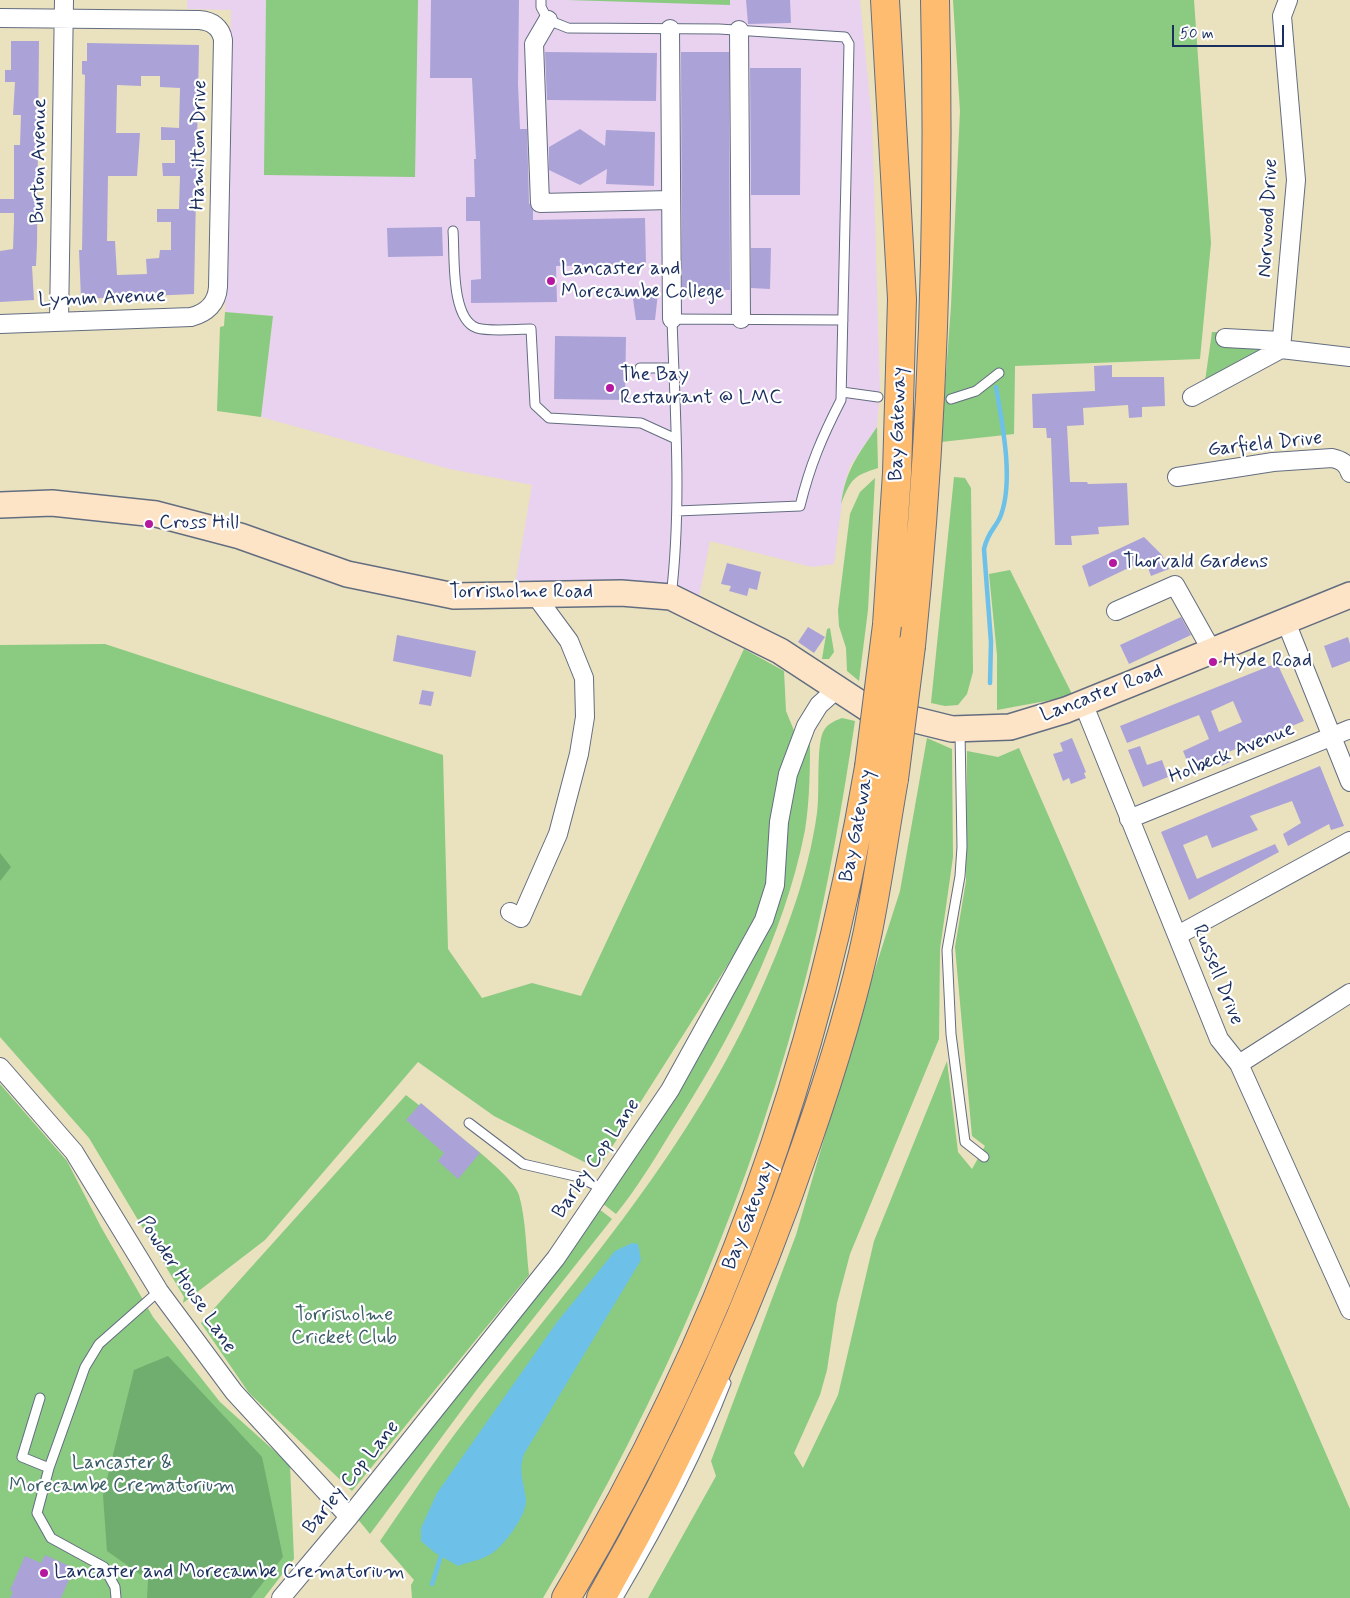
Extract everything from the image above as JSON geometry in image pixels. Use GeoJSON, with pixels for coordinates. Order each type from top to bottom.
{"type":"FeatureCollection","features":[{"type":"Feature","properties":{"kind":"highway","name":"Bay Gateway"},"geometry":{"type":"LineString","coordinates":[[601,1598],[632,1544],[691,1429],[737,1328],[783,1214],[828,1082],[868,931],[894,779],[911,646],[926,470],[932,342],[937,94],[935,0]]}},
{"type":"Feature","properties":{"kind":"highway","name":"Bay Gateway"},"geometry":{"type":"LineString","coordinates":[[566,1598],[605,1531],[661,1425],[711,1315],[751,1216],[787,1111],[820,999],[856,843],[869,767],[886,625],[897,473],[902,350],[902,300],[889,4]]}},
{"type":"Feature","properties":{"kind":"main road","name":"Torrisholme Road"},"geometry":{"type":"LineString","coordinates":[[0,505],[52,503],[156,514],[240,536],[348,574],[454,596],[621,593],[670,597],[780,652],[843,691]]}},
{"type":"Feature","properties":{"kind":"main road","name":"Lancaster Road"},"geometry":{"type":"LineString","coordinates":[[843,691],[867,708],[927,724],[960,728],[1010,727],[1083,703],[1350,595]]}},
{"type":"Feature","properties":{"kind":"street","name":"Burton Avenue"},"geometry":{"type":"LineString","coordinates":[[59,322],[64,0]]}},
{"type":"Feature","properties":{"kind":"street","name":"Norwood Drive"},"geometry":{"type":"LineString","coordinates":[[1281,345],[1296,180],[1282,16],[1288,0]]}},
{"type":"Feature","properties":{"kind":"street"},"geometry":{"type":"LineString","coordinates":[[0,18],[64,18]]}},
{"type":"Feature","properties":{"kind":"street","name":"Hamilton Drive"},"geometry":{"type":"LineString","coordinates":[[64,18],[199,20],[212,22],[222,33],[218,287],[215,301],[204,311]]}},
{"type":"Feature","properties":{"kind":"street"},"geometry":{"type":"LineString","coordinates":[[548,20],[534,44],[540,204],[671,200]]}},
{"type":"Feature","properties":{"kind":"street"},"geometry":{"type":"LineString","coordinates":[[670,28],[672,319]]}},
{"type":"Feature","properties":{"kind":"street"},"geometry":{"type":"LineString","coordinates":[[739,30],[741,319]]}},
{"type":"Feature","properties":{"kind":"street","name":"Lymm Avenue"},"geometry":{"type":"LineString","coordinates":[[0,324],[184,318],[198,315],[204,311]]}},
{"type":"Feature","properties":{"kind":"street"},"geometry":{"type":"LineString","coordinates":[[1225,338],[1350,356]]}},
{"type":"Feature","properties":{"kind":"street"},"geometry":{"type":"LineString","coordinates":[[1192,397],[1281,345]]}},
{"type":"Feature","properties":{"kind":"street","name":"Garfield Drive"},"geometry":{"type":"LineString","coordinates":[[1177,477],[1272,462],[1332,458],[1340,460],[1348,466],[1350,473]]}},
{"type":"Feature","properties":{"kind":"street"},"geometry":{"type":"LineString","coordinates":[[1116,611],[1176,585],[1212,651]]}},
{"type":"Feature","properties":{"kind":"street"},"geometry":{"type":"LineString","coordinates":[[521,917],[558,834],[579,754],[585,717],[584,678],[569,641],[535,595]]}},
{"type":"Feature","properties":{"kind":"street"},"geometry":{"type":"LineString","coordinates":[[1286,622],[1350,782]]}},
{"type":"Feature","properties":{"kind":"street","name":"Barley Cop Lane"},"geometry":{"type":"LineString","coordinates":[[282,1598],[556,1258],[670,1090],[756,938],[770,903],[775,885],[782,801],[791,766],[806,726],[819,705],[843,691]]}},
{"type":"Feature","properties":{"kind":"street","name":"Russell Drive"},"geometry":{"type":"LineString","coordinates":[[1083,703],[1219,1039],[1239,1064],[1350,1310]]}},
{"type":"Feature","properties":{"kind":"street","name":"Holbeck Avenue"},"geometry":{"type":"LineString","coordinates":[[1130,819],[1350,729]]}},
{"type":"Feature","properties":{"kind":"street"},"geometry":{"type":"LineString","coordinates":[[1178,935],[1350,841]]}},
{"type":"Feature","properties":{"kind":"street"},"geometry":{"type":"LineString","coordinates":[[1239,1064],[1350,993]]}},
{"type":"Feature","properties":{"kind":"street","name":"Powder House Lane"},"geometry":{"type":"LineString","coordinates":[[0,1067],[74,1152],[159,1291],[234,1392],[349,1517]]}},
{"type":"Feature","properties":{"kind":"lane"},"geometry":{"type":"LineString","coordinates":[[541,0],[541,7],[548,20],[568,28],[739,30],[845,37],[849,44],[841,400],[820,440],[810,467],[800,506],[677,511]]}},
{"type":"Feature","properties":{"kind":"lane"},"geometry":{"type":"LineString","coordinates":[[453,231],[457,292],[460,310],[468,323],[478,328],[531,329],[535,405],[549,418],[641,423],[676,439]]}},
{"type":"Feature","properties":{"kind":"lane"},"geometry":{"type":"LineString","coordinates":[[670,597],[675,556],[677,511],[672,319],[843,320]]}},
{"type":"Feature","properties":{"kind":"lane"},"geometry":{"type":"LineString","coordinates":[[640,368],[674,368]]}},
{"type":"Feature","properties":{"kind":"lane"},"geometry":{"type":"LineString","coordinates":[[951,399],[976,392],[1000,373]]}},
{"type":"Feature","properties":{"kind":"lane"},"geometry":{"type":"LineString","coordinates":[[842,392],[878,397]]}},
{"type":"Feature","properties":{"kind":"lane"},"geometry":{"type":"LineString","coordinates":[[960,728],[962,847],[960,876],[947,950],[951,1034],[965,1142],[984,1157]]}},
{"type":"Feature","properties":{"kind":"lane"},"geometry":{"type":"LineString","coordinates":[[468,1124],[523,1164],[579,1176],[603,1189]]}},
{"type":"Feature","properties":{"kind":"lane"},"geometry":{"type":"LineString","coordinates":[[745,1330],[783,1214]]}},
{"type":"Feature","properties":{"kind":"lane"},"geometry":{"type":"LineString","coordinates":[[116,1598],[115,1588],[104,1567],[51,1538],[37,1513],[49,1468],[85,1367],[99,1344],[159,1291]]}},
{"type":"Feature","properties":{"kind":"lane"},"geometry":{"type":"LineString","coordinates":[[618,1598],[652,1540],[705,1437],[729,1375]]}},
{"type":"Feature","properties":{"kind":"lane"},"geometry":{"type":"LineString","coordinates":[[40,1398],[22,1457],[49,1468]]}},
{"type":"Feature","properties":{"kind":"shaded area","name":"Lancaster and Morecambe College"},"geometry":{"type":"Polygon","coordinates":[[[187,0],[860,0],[872,119],[880,391],[877,427],[850,466],[844,486],[834,564],[812,567],[710,541],[699,597],[515,584],[532,485],[450,469],[261,417],[273,316],[225,312],[231,10],[187,9],[187,0]]]}},
{"type":"Feature","properties":{"kind":"green space"},"geometry":{"type":"Polygon","coordinates":[[[266,0],[418,0],[415,177],[264,175],[266,0]]]}},
{"type":"Feature","properties":{"kind":"green space"},"geometry":{"type":"Polygon","coordinates":[[[567,0],[730,0],[730,5],[567,0]]]}},
{"type":"Feature","properties":{"kind":"green space"},"geometry":{"type":"Polygon","coordinates":[[[953,0],[1194,0],[1211,243],[1200,359],[1015,366],[1014,434],[941,442],[951,306],[960,111],[953,0]]]}},
{"type":"Feature","properties":{"kind":"green space"},"geometry":{"type":"Polygon","coordinates":[[[225,312],[273,316],[261,417],[217,411],[220,327],[224,326],[225,312]]]}},
{"type":"Feature","properties":{"kind":"green space"},"geometry":{"type":"Polygon","coordinates":[[[1212,332],[1218,332],[1218,344],[1258,343],[1271,346],[1205,381],[1212,332]]]}},
{"type":"Feature","properties":{"kind":"green space"},"geometry":{"type":"Polygon","coordinates":[[[877,427],[878,468],[858,476],[847,489],[841,504],[850,472],[859,454],[877,427]]]}},
{"type":"Feature","properties":{"kind":"green space"},"geometry":{"type":"Polygon","coordinates":[[[954,477],[965,478],[971,488],[973,672],[967,694],[958,705],[945,706],[931,703],[954,477]]]}},
{"type":"Feature","properties":{"kind":"green space"},"geometry":{"type":"Polygon","coordinates":[[[875,478],[868,610],[859,681],[847,671],[846,648],[839,626],[838,610],[850,514],[860,492],[875,478]]]}},
{"type":"Feature","properties":{"kind":"green space"},"geometry":{"type":"Polygon","coordinates":[[[1010,570],[1073,696],[997,710],[997,655],[989,574],[1010,570]]]}},
{"type":"Feature","properties":{"kind":"green space"},"geometry":{"type":"Polygon","coordinates":[[[830,628],[834,652],[829,659],[822,659],[827,629],[830,628]]]}},
{"type":"Feature","properties":{"kind":"green space"},"geometry":{"type":"Polygon","coordinates":[[[105,644],[443,755],[448,949],[482,998],[532,983],[581,996],[744,649],[784,671],[786,711],[795,733],[765,898],[732,958],[598,1169],[494,1116],[418,1062],[265,1240],[183,1303],[184,1297],[89,1138],[0,1037],[0,645],[105,644]]]}},
{"type":"Feature","properties":{"kind":"green space"},"geometry":{"type":"Polygon","coordinates":[[[842,718],[855,721],[846,781],[817,931],[788,1045],[762,1128],[700,1290],[665,1369],[627,1447],[543,1598],[412,1598],[411,1585],[414,1580],[380,1541],[456,1433],[624,1218],[695,1114],[727,1059],[756,1001],[785,933],[801,885],[813,837],[817,813],[821,739],[827,727],[842,718]]]}},
{"type":"Feature","properties":{"kind":"green space"},"geometry":{"type":"Polygon","coordinates":[[[810,735],[809,795],[805,830],[784,910],[769,949],[734,1024],[714,1061],[652,1163],[616,1214],[602,1203],[686,1081],[767,933],[784,883],[787,821],[798,765],[810,735]]]}},
{"type":"Feature","properties":{"kind":"green space"},"geometry":{"type":"Polygon","coordinates":[[[927,738],[952,749],[953,857],[940,949],[939,1039],[850,1254],[837,1303],[827,1370],[820,1395],[794,1453],[803,1468],[838,1395],[874,1241],[947,1061],[958,1152],[972,1169],[985,1146],[972,1136],[955,947],[966,881],[967,751],[998,757],[1019,748],[1350,1509],[1350,1598],[648,1598],[716,1476],[711,1461],[796,1235],[858,1022],[900,891],[927,738]]]}},
{"type":"Feature","properties":{"kind":"green space"},"geometry":{"type":"Polygon","coordinates":[[[0,853],[11,867],[0,881],[0,853]]]}},
{"type":"Feature","properties":{"kind":"green space","name":"Lancaster & Morecambe Crematorium"},"geometry":{"type":"Polygon","coordinates":[[[0,1084],[67,1161],[101,1227],[153,1317],[220,1402],[290,1465],[294,1559],[264,1598],[0,1598],[0,1084]]]}},
{"type":"Feature","properties":{"kind":"green space","name":"Torrisholme Cricket Club"},"geometry":{"type":"Polygon","coordinates":[[[406,1095],[486,1158],[513,1185],[519,1195],[523,1214],[529,1275],[352,1491],[249,1393],[201,1323],[406,1095]]]}},
{"type":"Feature","properties":{"kind":"green space"},"geometry":{"type":"Polygon","coordinates":[[[599,1209],[612,1219],[478,1388],[370,1534],[356,1517],[599,1209]]]}},
{"type":"Feature","properties":{"kind":"green space"},"geometry":{"type":"Polygon","coordinates":[[[168,1356],[262,1457],[283,1557],[251,1598],[147,1598],[148,1580],[107,1551],[103,1495],[134,1370],[168,1356]]]}},
{"type":"Feature","properties":{"kind":"water"},"geometry":{"type":"Polygon","coordinates":[[[632,1243],[638,1244],[641,1260],[524,1454],[521,1472],[526,1500],[523,1514],[514,1530],[491,1554],[458,1566],[434,1552],[421,1541],[421,1528],[437,1493],[557,1322],[615,1251],[632,1243]]]}},
{"type":"Feature","properties":{"kind":"building"},"geometry":{"type":"Polygon","coordinates":[[[431,0],[519,0],[518,84],[520,129],[527,129],[529,203],[533,210],[533,220],[645,218],[646,265],[556,266],[557,302],[471,303],[471,280],[481,279],[480,221],[466,221],[466,197],[475,197],[474,159],[476,159],[472,78],[430,78],[431,0]]]}},
{"type":"Feature","properties":{"kind":"building"},"geometry":{"type":"Polygon","coordinates":[[[746,0],[790,0],[791,23],[748,24],[746,0]]]}},
{"type":"Feature","properties":{"kind":"building"},"geometry":{"type":"Polygon","coordinates":[[[11,41],[39,41],[37,244],[36,266],[32,266],[34,300],[0,302],[0,251],[13,249],[14,213],[0,213],[0,199],[14,199],[14,145],[20,145],[21,115],[13,115],[15,82],[5,82],[5,70],[11,70],[11,41]]]}},
{"type":"Feature","properties":{"kind":"building"},"geometry":{"type":"Polygon","coordinates":[[[87,43],[199,45],[194,294],[81,299],[79,250],[82,250],[85,75],[82,74],[82,61],[87,61],[87,43]],[[141,76],[141,86],[117,85],[116,133],[140,133],[137,176],[108,176],[107,241],[115,241],[117,275],[147,274],[146,259],[159,258],[160,250],[171,250],[171,222],[157,222],[157,209],[179,209],[180,176],[163,176],[162,163],[175,163],[175,140],[161,140],[161,127],[179,128],[180,88],[160,87],[160,76],[141,76]]]}},
{"type":"Feature","properties":{"kind":"building"},"geometry":{"type":"Polygon","coordinates":[[[545,52],[657,53],[656,101],[547,100],[545,52]]]}},
{"type":"Feature","properties":{"kind":"building"},"geometry":{"type":"Polygon","coordinates":[[[681,52],[729,52],[730,290],[682,289],[681,52]]]}},
{"type":"Feature","properties":{"kind":"building"},"geometry":{"type":"Polygon","coordinates":[[[750,68],[801,68],[800,195],[751,195],[750,68]]]}},
{"type":"Feature","properties":{"kind":"building"},"geometry":{"type":"Polygon","coordinates":[[[580,129],[605,146],[606,130],[655,132],[654,186],[606,184],[607,169],[580,185],[549,170],[549,147],[580,129]]]}},
{"type":"Feature","properties":{"kind":"building"},"geometry":{"type":"Polygon","coordinates":[[[442,227],[443,256],[388,257],[387,228],[442,227]]]}},
{"type":"Feature","properties":{"kind":"building"},"geometry":{"type":"Polygon","coordinates":[[[751,248],[771,248],[770,289],[751,288],[751,248]]]}},
{"type":"Feature","properties":{"kind":"building"},"geometry":{"type":"Polygon","coordinates":[[[632,292],[658,293],[655,320],[636,320],[632,292]]]}},
{"type":"Feature","properties":{"kind":"building"},"geometry":{"type":"Polygon","coordinates":[[[555,336],[626,337],[625,400],[554,399],[555,336]]]}},
{"type":"Feature","properties":{"kind":"building"},"geometry":{"type":"Polygon","coordinates":[[[1112,365],[1112,377],[1164,377],[1165,406],[1142,407],[1142,417],[1129,418],[1128,405],[1083,408],[1084,425],[1067,426],[1070,482],[1087,482],[1088,484],[1127,483],[1129,525],[1098,527],[1099,534],[1071,536],[1072,545],[1055,545],[1051,438],[1047,438],[1046,428],[1033,428],[1032,394],[1095,391],[1094,366],[1112,365]]]}},
{"type":"Feature","properties":{"kind":"building","name":"Thorvald Gardens"},"geometry":{"type":"Polygon","coordinates":[[[1144,537],[1162,555],[1169,569],[1151,576],[1145,560],[1089,587],[1082,566],[1144,537]]]}},
{"type":"Feature","properties":{"kind":"building"},"geometry":{"type":"Polygon","coordinates":[[[727,563],[761,572],[757,590],[749,588],[747,596],[729,591],[731,586],[721,584],[727,563]]]}},
{"type":"Feature","properties":{"kind":"building","name":"Thorvald Gardens"},"geometry":{"type":"Polygon","coordinates":[[[1181,617],[1191,635],[1129,664],[1120,645],[1181,617]]]}},
{"type":"Feature","properties":{"kind":"building"},"geometry":{"type":"Polygon","coordinates":[[[808,627],[825,637],[814,653],[798,642],[808,627]]]}},
{"type":"Feature","properties":{"kind":"building"},"geometry":{"type":"Polygon","coordinates":[[[397,635],[476,651],[471,677],[393,661],[397,635]]]}},
{"type":"Feature","properties":{"kind":"building"},"geometry":{"type":"Polygon","coordinates":[[[1348,637],[1350,661],[1332,668],[1324,646],[1348,637]]]}},
{"type":"Feature","properties":{"kind":"building"},"geometry":{"type":"Polygon","coordinates":[[[1277,663],[1304,721],[1226,753],[1230,762],[1221,766],[1217,756],[1190,768],[1183,751],[1209,739],[1199,715],[1127,743],[1120,726],[1277,663]],[[1233,701],[1211,711],[1219,732],[1242,722],[1233,701]]]}},
{"type":"Feature","properties":{"kind":"building"},"geometry":{"type":"Polygon","coordinates":[[[422,690],[434,692],[431,706],[419,704],[422,690]]]}},
{"type":"Feature","properties":{"kind":"building"},"geometry":{"type":"Polygon","coordinates":[[[1072,738],[1086,772],[1084,773],[1086,778],[1071,784],[1069,778],[1063,781],[1053,754],[1063,751],[1060,743],[1072,738]]]}},
{"type":"Feature","properties":{"kind":"building"},"geometry":{"type":"Polygon","coordinates":[[[1140,746],[1147,765],[1162,760],[1168,777],[1143,787],[1128,750],[1140,746]]]}},
{"type":"Feature","properties":{"kind":"building"},"geometry":{"type":"Polygon","coordinates":[[[1320,766],[1344,826],[1331,830],[1329,824],[1288,846],[1283,834],[1301,823],[1292,801],[1250,816],[1258,830],[1212,848],[1207,835],[1183,845],[1197,879],[1275,844],[1279,852],[1189,900],[1161,832],[1320,766]]]}},
{"type":"Feature","properties":{"kind":"building"},"geometry":{"type":"Polygon","coordinates":[[[421,1103],[480,1153],[458,1179],[438,1161],[444,1153],[406,1120],[421,1103]]]}},
{"type":"Feature","properties":{"kind":"building","name":"Lancaster and Morecambe Crematorium"},"geometry":{"type":"Polygon","coordinates":[[[45,1555],[74,1568],[61,1598],[10,1598],[13,1592],[10,1590],[25,1556],[41,1563],[45,1555]]]}},
{"type":"Feature","properties":{"kind":"waterway"},"geometry":{"type":"LineString","coordinates":[[990,683],[991,642],[984,549],[1001,515],[1007,485],[1006,451],[996,387]]}},
{"type":"Feature","properties":{"kind":"waterway"},"geometry":{"type":"LineString","coordinates":[[432,1584],[441,1556]]}},
{"type":"Feature","properties":{"kind":"place","name":"Lancaster and Morecambe College"},"geometry":{"type":"Point","coordinates":[551,281]}},
{"type":"Feature","properties":{"kind":"place","name":"The Bay Restaurant @ LMC"},"geometry":{"type":"Point","coordinates":[610,388]}},
{"type":"Feature","properties":{"kind":"place","name":"Cross Hill"},"geometry":{"type":"Point","coordinates":[149,524]}},
{"type":"Feature","properties":{"kind":"place","name":"Thorvald Gardens"},"geometry":{"type":"Point","coordinates":[1113,563]}},
{"type":"Feature","properties":{"kind":"place","name":"Hyde Road"},"geometry":{"type":"Point","coordinates":[1213,662]}},
{"type":"Feature","properties":{"kind":"place","name":"Lancaster and Morecambe Crematorium"},"geometry":{"type":"Point","coordinates":[44,1573]}}]}
